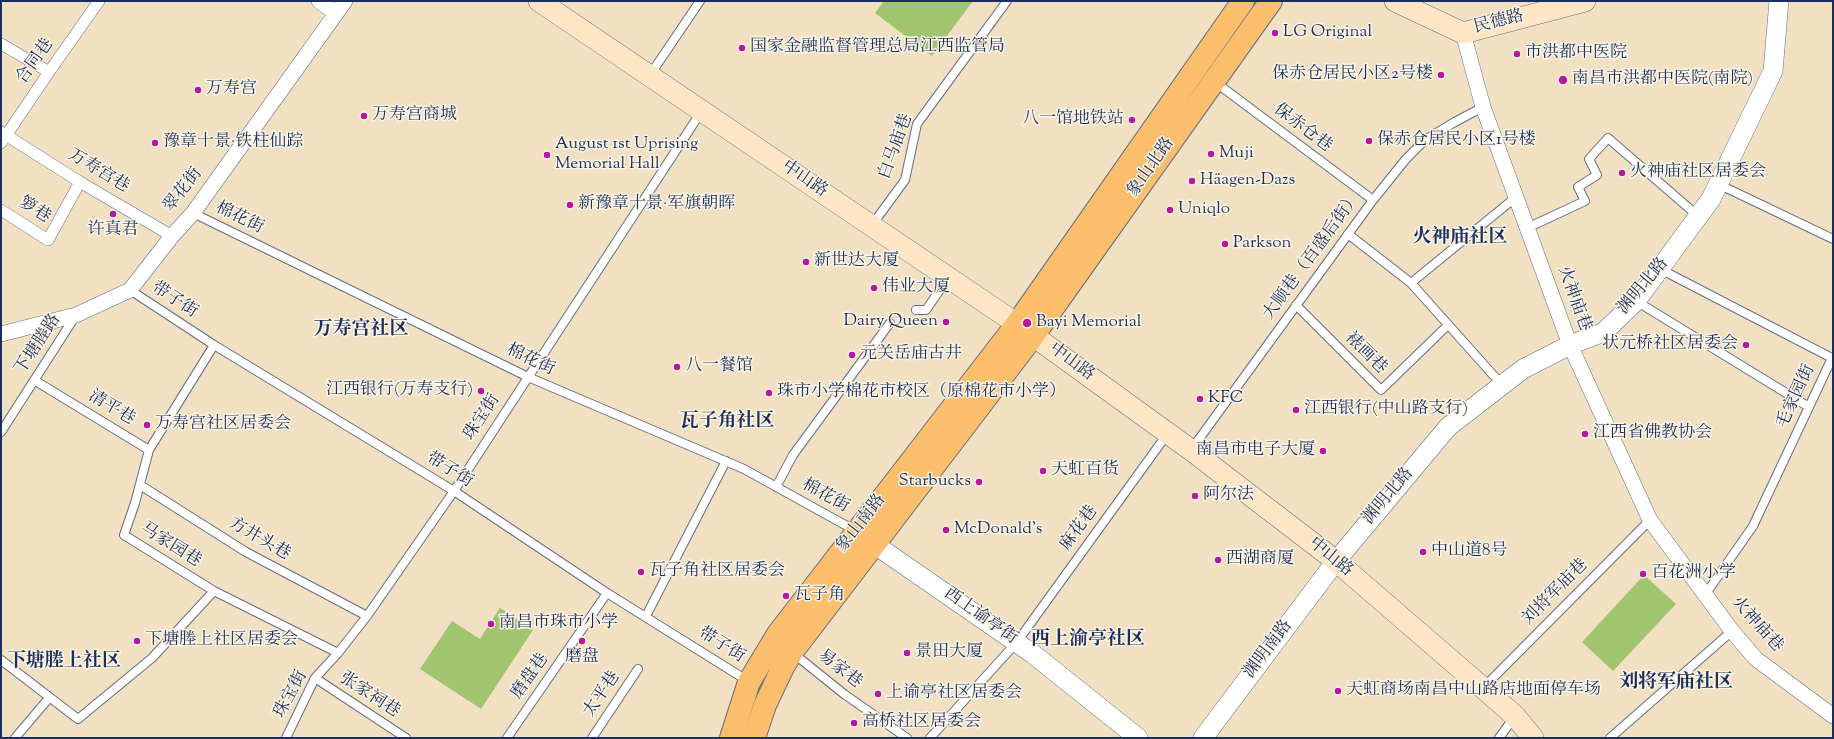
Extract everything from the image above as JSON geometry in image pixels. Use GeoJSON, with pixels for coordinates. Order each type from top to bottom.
{"type":"FeatureCollection","features":[{"type":"Feature","properties":{"kind":"main road","name":"中山路"},"geometry":{"type":"LineString","coordinates":[[539,1],[1025,330],[1191,450],[1336,561],[1515,716],[1533,738]]}},
{"type":"Feature","properties":{"kind":"main road","name":"象山北路"},"geometry":{"type":"LineString","coordinates":[[1025,330],[1243,1]]}},
{"type":"Feature","properties":{"kind":"main road","name":"象山北路"},"geometry":{"type":"LineString","coordinates":[[1025,330],[1213,82],[1271,1]]}},
{"type":"Feature","properties":{"kind":"main road","name":"民德路"},"geometry":{"type":"LineString","coordinates":[[1395,1],[1462,33],[1585,1]]}},
{"type":"Feature","properties":{"kind":"main road","name":"象山南路"},"geometry":{"type":"LineString","coordinates":[[754,738],[765,705],[783,667],[866,538],[1025,330]]}},
{"type":"Feature","properties":{"kind":"main road","name":"象山南路"},"geometry":{"type":"LineString","coordinates":[[731,738],[749,682],[778,634],[866,538]]}},
{"type":"Feature","properties":{"kind":"street","name":"合同巷"},"geometry":{"type":"LineString","coordinates":[[3,137],[100,1]]}},
{"type":"Feature","properties":{"kind":"street"},"geometry":{"type":"LineString","coordinates":[[319,1],[340,7]]}},
{"type":"Feature","properties":{"kind":"street","name":"渊明北路"},"geometry":{"type":"LineString","coordinates":[[1336,561],[1448,427],[1523,369],[1570,345],[1604,332],[1636,301],[1711,199],[1773,71],[1779,1]]}},
{"type":"Feature","properties":{"kind":"street","name":"翠花街"},"geometry":{"type":"LineString","coordinates":[[1,334],[41,319],[76,315],[130,290],[172,236],[193,213],[340,7]]}},
{"type":"Feature","properties":{"kind":"street","name":"火神庙巷"},"geometry":{"type":"LineString","coordinates":[[1462,33],[1483,107],[1570,345],[1650,520],[1732,631],[1756,659],[1833,716]]}},
{"type":"Feature","properties":{"kind":"street"},"geometry":{"type":"LineString","coordinates":[[1,44],[48,72]]}},
{"type":"Feature","properties":{"kind":"street","name":"万寿宫巷"},"geometry":{"type":"LineString","coordinates":[[3,137],[172,236]]}},
{"type":"Feature","properties":{"kind":"street","name":"箩巷"},"geometry":{"type":"LineString","coordinates":[[1,210],[48,240],[80,182]]}},
{"type":"Feature","properties":{"kind":"street","name":"西上谕亭街"},"geometry":{"type":"LineString","coordinates":[[866,538],[1017,642],[1138,738]]}},
{"type":"Feature","properties":{"kind":"street","name":"渊明南路"},"geometry":{"type":"LineString","coordinates":[[1203,738],[1336,561]]}},
{"type":"Feature","properties":{"kind":"lane"},"geometry":{"type":"LineString","coordinates":[[650,76],[700,1]]}},
{"type":"Feature","properties":{"kind":"lane","name":"白马庙巷"},"geometry":{"type":"LineString","coordinates":[[872,226],[905,180],[918,124],[1007,1]]}},
{"type":"Feature","properties":{"kind":"lane","name":"保赤仓巷"},"geometry":{"type":"LineString","coordinates":[[1213,82],[1373,200]]}},
{"type":"Feature","properties":{"kind":"lane","name":"大顺巷（百盛后街）"},"geometry":{"type":"LineString","coordinates":[[1191,450],[1373,200],[1406,158],[1425,140],[1483,107]]}},
{"type":"Feature","properties":{"kind":"lane","name":"珠宝街"},"geometry":{"type":"LineString","coordinates":[[286,738],[315,678],[338,653],[367,616],[454,491],[701,111]]}},
{"type":"Feature","properties":{"kind":"lane"},"geometry":{"type":"LineString","coordinates":[[1527,228],[1585,201],[1578,187],[1597,175],[1589,160],[1608,138],[1699,216]]}},
{"type":"Feature","properties":{"kind":"lane"},"geometry":{"type":"LineString","coordinates":[[1718,184],[1833,239]]}},
{"type":"Feature","properties":{"kind":"lane"},"geometry":{"type":"LineString","coordinates":[[1411,283],[1516,196]]}},
{"type":"Feature","properties":{"kind":"lane","name":"棉花街"},"geometry":{"type":"LineString","coordinates":[[193,213],[528,378],[744,469],[866,538]]}},
{"type":"Feature","properties":{"kind":"lane"},"geometry":{"type":"LineString","coordinates":[[1348,234],[1411,283],[1502,385]]}},
{"type":"Feature","properties":{"kind":"lane","name":"毛家园街"},"geometry":{"type":"LineString","coordinates":[[1660,269],[1832,358],[1753,526],[1705,595]]}},
{"type":"Feature","properties":{"kind":"lane"},"geometry":{"type":"LineString","coordinates":[[916,310],[926,310],[948,278]]}},
{"type":"Feature","properties":{"kind":"lane","name":"带子街"},"geometry":{"type":"LineString","coordinates":[[130,290],[214,345],[454,491],[607,593],[646,616],[749,682]]}},
{"type":"Feature","properties":{"kind":"lane"},"geometry":{"type":"LineString","coordinates":[[1636,301],[1809,407]]}},
{"type":"Feature","properties":{"kind":"lane","name":"裱画巷"},"geometry":{"type":"LineString","coordinates":[[1296,305],[1381,390],[1448,325]]}},
{"type":"Feature","properties":{"kind":"lane","name":"下塘塍路"},"geometry":{"type":"LineString","coordinates":[[1,432],[76,315]]}},
{"type":"Feature","properties":{"kind":"lane"},"geometry":{"type":"LineString","coordinates":[[776,487],[793,454],[890,323]]}},
{"type":"Feature","properties":{"kind":"lane"},"geometry":{"type":"LineString","coordinates":[[149,450],[214,345]]}},
{"type":"Feature","properties":{"kind":"lane","name":"清平巷"},"geometry":{"type":"LineString","coordinates":[[34,380],[149,450]]}},
{"type":"Feature","properties":{"kind":"lane","name":"麻花巷"},"geometry":{"type":"LineString","coordinates":[[1017,642],[1168,433]]}},
{"type":"Feature","properties":{"kind":"lane","name":"马家园巷"},"geometry":{"type":"LineString","coordinates":[[149,450],[140,485],[124,535],[214,591],[338,653]]}},
{"type":"Feature","properties":{"kind":"lane"},"geometry":{"type":"LineString","coordinates":[[646,616],[726,461]]}},
{"type":"Feature","properties":{"kind":"lane","name":"方井头巷"},"geometry":{"type":"LineString","coordinates":[[140,485],[246,552],[367,616]]}},
{"type":"Feature","properties":{"kind":"lane","name":"刘将军庙巷"},"geometry":{"type":"LineString","coordinates":[[1483,688],[1650,520]]}},
{"type":"Feature","properties":{"kind":"lane"},"geometry":{"type":"LineString","coordinates":[[1,660],[78,719],[152,658],[214,591]]}},
{"type":"Feature","properties":{"kind":"lane","name":"磨盘巷"},"geometry":{"type":"LineString","coordinates":[[506,738],[607,593]]}},
{"type":"Feature","properties":{"kind":"lane"},"geometry":{"type":"LineString","coordinates":[[1610,738],[1732,631]]}},
{"type":"Feature","properties":{"kind":"lane"},"geometry":{"type":"LineString","coordinates":[[930,738],[1017,642]]}},
{"type":"Feature","properties":{"kind":"lane","name":"易家巷"},"geometry":{"type":"LineString","coordinates":[[792,652],[844,694],[907,738]]}},
{"type":"Feature","properties":{"kind":"lane","name":"太平巷"},"geometry":{"type":"LineString","coordinates":[[592,738],[638,669]]}},
{"type":"Feature","properties":{"kind":"lane","name":"张家祠巷"},"geometry":{"type":"LineString","coordinates":[[315,678],[406,738]]}},
{"type":"Feature","properties":{"kind":"lane"},"geometry":{"type":"LineString","coordinates":[[15,738],[49,698]]}},
{"type":"Feature","properties":{"kind":"lane"},"geometry":{"type":"LineString","coordinates":[[1499,738],[1515,716]]}},
{"type":"Feature","properties":{"kind":"green space"},"geometry":{"type":"Polygon","coordinates":[[[884,1],[973,1],[932,56],[875,13],[884,1]]]}},
{"type":"Feature","properties":{"kind":"green space"},"geometry":{"type":"Polygon","coordinates":[[[1644,575],[1676,604],[1613,671],[1582,642],[1644,575]]]}},
{"type":"Feature","properties":{"kind":"green space"},"geometry":{"type":"Polygon","coordinates":[[[500,608],[533,630],[481,709],[420,669],[452,621],[480,639],[500,608]]]}},
{"type":"Feature","properties":{"kind":"place","name":"LG Original"},"geometry":{"type":"Point","coordinates":[1275,33]}},
{"type":"Feature","properties":{"kind":"place","name":"国家金融监督管理总局江西监管局"},"geometry":{"type":"Point","coordinates":[742,48]}},
{"type":"Feature","properties":{"kind":"place","name":"市洪都中医院"},"geometry":{"type":"Point","coordinates":[1517,54]}},
{"type":"Feature","properties":{"kind":"place","name":"保赤仓居民小区2号楼"},"geometry":{"type":"Point","coordinates":[1441,75]}},
{"type":"Feature","properties":{"kind":"place","name":"南昌市洪都中医院(南院)"},"geometry":{"type":"Point","coordinates":[1563,80]}},
{"type":"Feature","properties":{"kind":"place","name":"万寿宫"},"geometry":{"type":"Point","coordinates":[198,90]}},
{"type":"Feature","properties":{"kind":"place","name":"万寿宫商城"},"geometry":{"type":"Point","coordinates":[364,116]}},
{"type":"Feature","properties":{"kind":"place","name":"八一馆地铁站"},"geometry":{"type":"Point","coordinates":[1132,120]}},
{"type":"Feature","properties":{"kind":"place","name":"保赤仓居民小区1号楼"},"geometry":{"type":"Point","coordinates":[1369,141]}},
{"type":"Feature","properties":{"kind":"place","name":"豫章十景·铁柱仙踪"},"geometry":{"type":"Point","coordinates":[155,143]}},
{"type":"Feature","properties":{"kind":"place","name":"Muji"},"geometry":{"type":"Point","coordinates":[1211,154]}},
{"type":"Feature","properties":{"kind":"place","name":"August 1st Uprising Memorial Hall"},"geometry":{"type":"Point","coordinates":[547,155]}},
{"type":"Feature","properties":{"kind":"place","name":"火神庙社区居委会"},"geometry":{"type":"Point","coordinates":[1622,173]}},
{"type":"Feature","properties":{"kind":"place","name":"Häagen-Dazs"},"geometry":{"type":"Point","coordinates":[1192,181]}},
{"type":"Feature","properties":{"kind":"place","name":"新豫章十景·军旗朝晖"},"geometry":{"type":"Point","coordinates":[570,205]}},
{"type":"Feature","properties":{"kind":"place","name":"Uniqlo"},"geometry":{"type":"Point","coordinates":[1170,210]}},
{"type":"Feature","properties":{"kind":"place","name":"许真君"},"geometry":{"type":"Point","coordinates":[113,214]}},
{"type":"Feature","properties":{"kind":"place","name":"Parkson"},"geometry":{"type":"Point","coordinates":[1225,244]}},
{"type":"Feature","properties":{"kind":"place","name":"新世达大厦"},"geometry":{"type":"Point","coordinates":[806,262]}},
{"type":"Feature","properties":{"kind":"place","name":"伟业大厦"},"geometry":{"type":"Point","coordinates":[874,288]}},
{"type":"Feature","properties":{"kind":"place","name":"Dairy Queen"},"geometry":{"type":"Point","coordinates":[946,322]}},
{"type":"Feature","properties":{"kind":"place","name":"Bayi Memorial"},"geometry":{"type":"Point","coordinates":[1027,323]}},
{"type":"Feature","properties":{"kind":"place","name":"状元桥社区居委会"},"geometry":{"type":"Point","coordinates":[1746,345]}},
{"type":"Feature","properties":{"kind":"place","name":"元关岳庙古井"},"geometry":{"type":"Point","coordinates":[852,355]}},
{"type":"Feature","properties":{"kind":"place","name":"八一餐馆"},"geometry":{"type":"Point","coordinates":[677,367]}},
{"type":"Feature","properties":{"kind":"place","name":"江西银行(万寿支行)"},"geometry":{"type":"Point","coordinates":[481,391]}},
{"type":"Feature","properties":{"kind":"place","name":"珠市小学棉花市校区（原棉花市小学）"},"geometry":{"type":"Point","coordinates":[769,393]}},
{"type":"Feature","properties":{"kind":"place","name":"KFC"},"geometry":{"type":"Point","coordinates":[1200,399]}},
{"type":"Feature","properties":{"kind":"place","name":"江西银行(中山路支行)"},"geometry":{"type":"Point","coordinates":[1296,410]}},
{"type":"Feature","properties":{"kind":"place","name":"万寿宫社区居委会"},"geometry":{"type":"Point","coordinates":[147,425]}},
{"type":"Feature","properties":{"kind":"place","name":"江西省佛教协会"},"geometry":{"type":"Point","coordinates":[1585,434]}},
{"type":"Feature","properties":{"kind":"place","name":"南昌市电子大厦"},"geometry":{"type":"Point","coordinates":[1323,451]}},
{"type":"Feature","properties":{"kind":"place","name":"天虹百货"},"geometry":{"type":"Point","coordinates":[1043,471]}},
{"type":"Feature","properties":{"kind":"place","name":"Starbucks"},"geometry":{"type":"Point","coordinates":[979,482]}},
{"type":"Feature","properties":{"kind":"place","name":"阿尔法"},"geometry":{"type":"Point","coordinates":[1195,496]}},
{"type":"Feature","properties":{"kind":"place","name":"McDonald's"},"geometry":{"type":"Point","coordinates":[946,530]}},
{"type":"Feature","properties":{"kind":"place","name":"中山道8号"},"geometry":{"type":"Point","coordinates":[1423,552]}},
{"type":"Feature","properties":{"kind":"place","name":"西湖商厦"},"geometry":{"type":"Point","coordinates":[1218,560]}},
{"type":"Feature","properties":{"kind":"place","name":"瓦子角社区居委会"},"geometry":{"type":"Point","coordinates":[641,572]}},
{"type":"Feature","properties":{"kind":"place","name":"百花洲小学"},"geometry":{"type":"Point","coordinates":[1643,574]}},
{"type":"Feature","properties":{"kind":"place","name":"瓦子角"},"geometry":{"type":"Point","coordinates":[786,596]}},
{"type":"Feature","properties":{"kind":"place","name":"南昌市珠市小学"},"geometry":{"type":"Point","coordinates":[491,624]}},
{"type":"Feature","properties":{"kind":"place","name":"下塘塍上社区居委会"},"geometry":{"type":"Point","coordinates":[137,641]}},
{"type":"Feature","properties":{"kind":"place","name":"磨盘"},"geometry":{"type":"Point","coordinates":[582,641]}},
{"type":"Feature","properties":{"kind":"place","name":"景田大厦"},"geometry":{"type":"Point","coordinates":[907,653]}},
{"type":"Feature","properties":{"kind":"place","name":"天虹商场南昌中山路店地面停车场"},"geometry":{"type":"Point","coordinates":[1338,691]}},
{"type":"Feature","properties":{"kind":"place","name":"上谕亭社区居委会"},"geometry":{"type":"Point","coordinates":[878,694]}},
{"type":"Feature","properties":{"kind":"place","name":"高桥社区居委会"},"geometry":{"type":"Point","coordinates":[854,723]}},
{"type":"Feature","properties":{"kind":"district","name":"火神庙社区"},"geometry":{"type":"Point","coordinates":[1460,239]}},
{"type":"Feature","properties":{"kind":"district","name":"万寿宫社区"},"geometry":{"type":"Point","coordinates":[361,331]}},
{"type":"Feature","properties":{"kind":"district","name":"瓦子角社区"},"geometry":{"type":"Point","coordinates":[727,423]}},
{"type":"Feature","properties":{"kind":"district","name":"西上渝亭社区"},"geometry":{"type":"Point","coordinates":[1088,641]}},
{"type":"Feature","properties":{"kind":"district","name":"下塘塍上社区"},"geometry":{"type":"Point","coordinates":[64,663]}},
{"type":"Feature","properties":{"kind":"district","name":"刘将军庙社区"},"geometry":{"type":"Point","coordinates":[1676,684]}}]}
